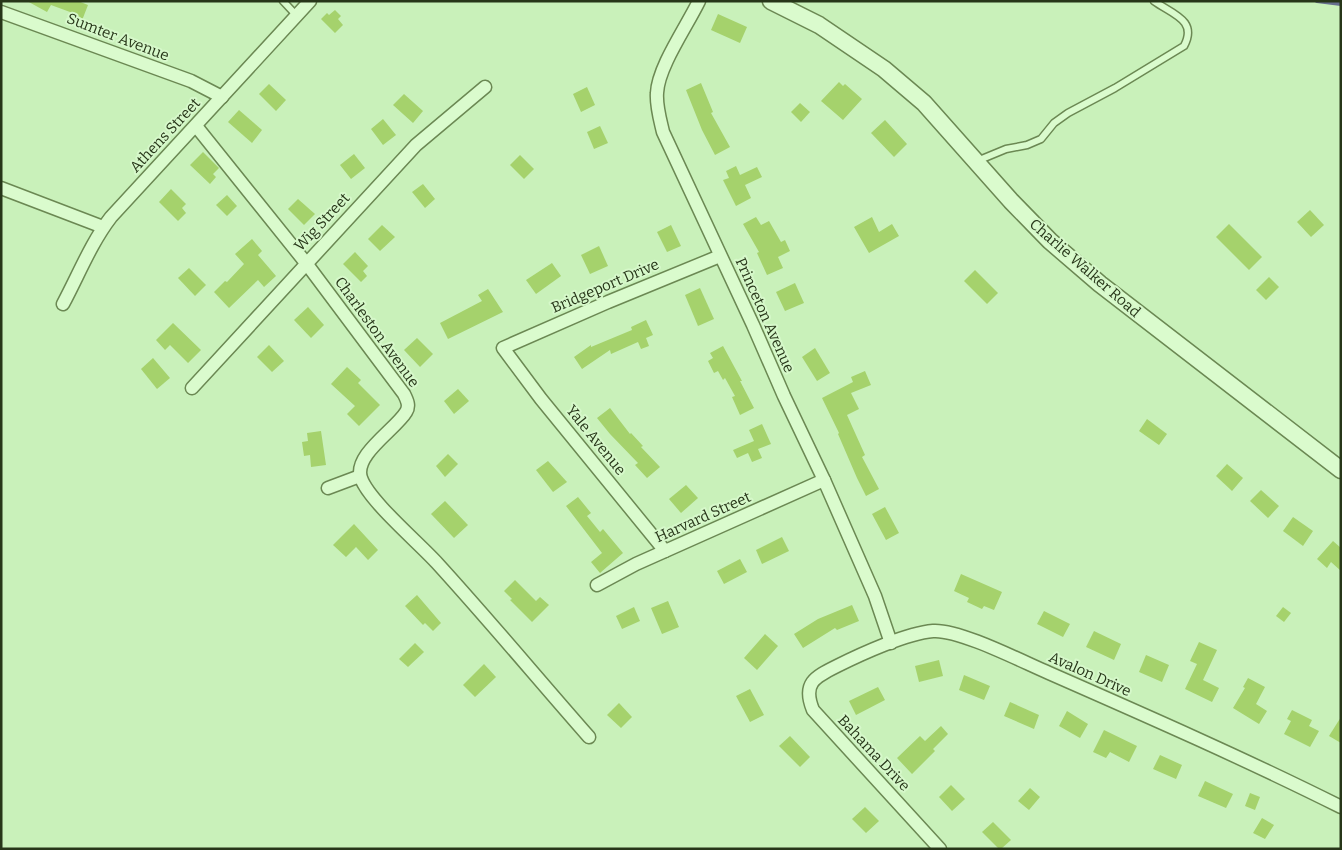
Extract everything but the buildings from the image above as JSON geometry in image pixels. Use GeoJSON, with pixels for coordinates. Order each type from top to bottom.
{"type":"FeatureCollection","features":[{"type":"Feature","properties":{"kind":"street","name":"Athens Street"},"geometry":{"type":"LineString","coordinates":[[63,304],[96,236],[110,217],[310,1]]}},
{"type":"Feature","properties":{"kind":"street","name":"Princeton Avenue"},"geometry":{"type":"LineString","coordinates":[[700,1],[663,70],[658,84],[657,106],[664,132],[824,480],[874,596],[891,643]]}},
{"type":"Feature","properties":{"kind":"street","name":"Charlie Walker Road"},"geometry":{"type":"LineString","coordinates":[[771,1],[819,25],[884,68],[924,103],[1011,201],[1050,240],[1100,284],[1341,470]]}},
{"type":"Feature","properties":{"kind":"street","name":"Sumter Avenue"},"geometry":{"type":"LineString","coordinates":[[1,12],[191,82],[222,98]]}},
{"type":"Feature","properties":{"kind":"street","name":"Wig Street"},"geometry":{"type":"LineString","coordinates":[[192,388],[416,145],[486,87]]}},
{"type":"Feature","properties":{"kind":"street","name":"Charleston Avenue"},"geometry":{"type":"LineString","coordinates":[[196,126],[306,263],[404,394],[408,402],[406,412],[372,448],[361,467],[360,476]]}},
{"type":"Feature","properties":{"kind":"street"},"geometry":{"type":"LineString","coordinates":[[1,188],[103,227]]}},
{"type":"Feature","properties":{"kind":"street","name":"Bridgeport Drive"},"geometry":{"type":"LineString","coordinates":[[504,348],[608,302],[720,256]]}},
{"type":"Feature","properties":{"kind":"street","name":"Yale Avenue"},"geometry":{"type":"LineString","coordinates":[[504,348],[541,399],[665,551]]}},
{"type":"Feature","properties":{"kind":"street"},"geometry":{"type":"LineString","coordinates":[[328,488],[360,476],[364,485],[379,503],[436,562],[589,737]]}},
{"type":"Feature","properties":{"kind":"street","name":"Harvard Street"},"geometry":{"type":"LineString","coordinates":[[597,585],[665,551],[824,480]]}},
{"type":"Feature","properties":{"kind":"street","name":"Avalon Drive"},"geometry":{"type":"LineString","coordinates":[[820,674],[912,635],[934,630],[958,634],[1179,730],[1341,807]]}},
{"type":"Feature","properties":{"kind":"street","name":"Bahama Drive"},"geometry":{"type":"LineString","coordinates":[[820,674],[812,680],[808,690],[813,710],[940,849]]}},
{"type":"Feature","properties":{"kind":"lane"},"geometry":{"type":"LineString","coordinates":[[283,1],[297,16]]}},
{"type":"Feature","properties":{"kind":"lane"},"geometry":{"type":"LineString","coordinates":[[976,161],[1006,149],[1027,145],[1041,139],[1054,123],[1068,113],[1115,88],[1184,46],[1189,37],[1189,28],[1185,22],[1154,1]]}},
{"type":"Feature","properties":{"kind":"waterway"},"geometry":{"type":"LineString","coordinates":[[1317,1],[1341,4]]}}]}
